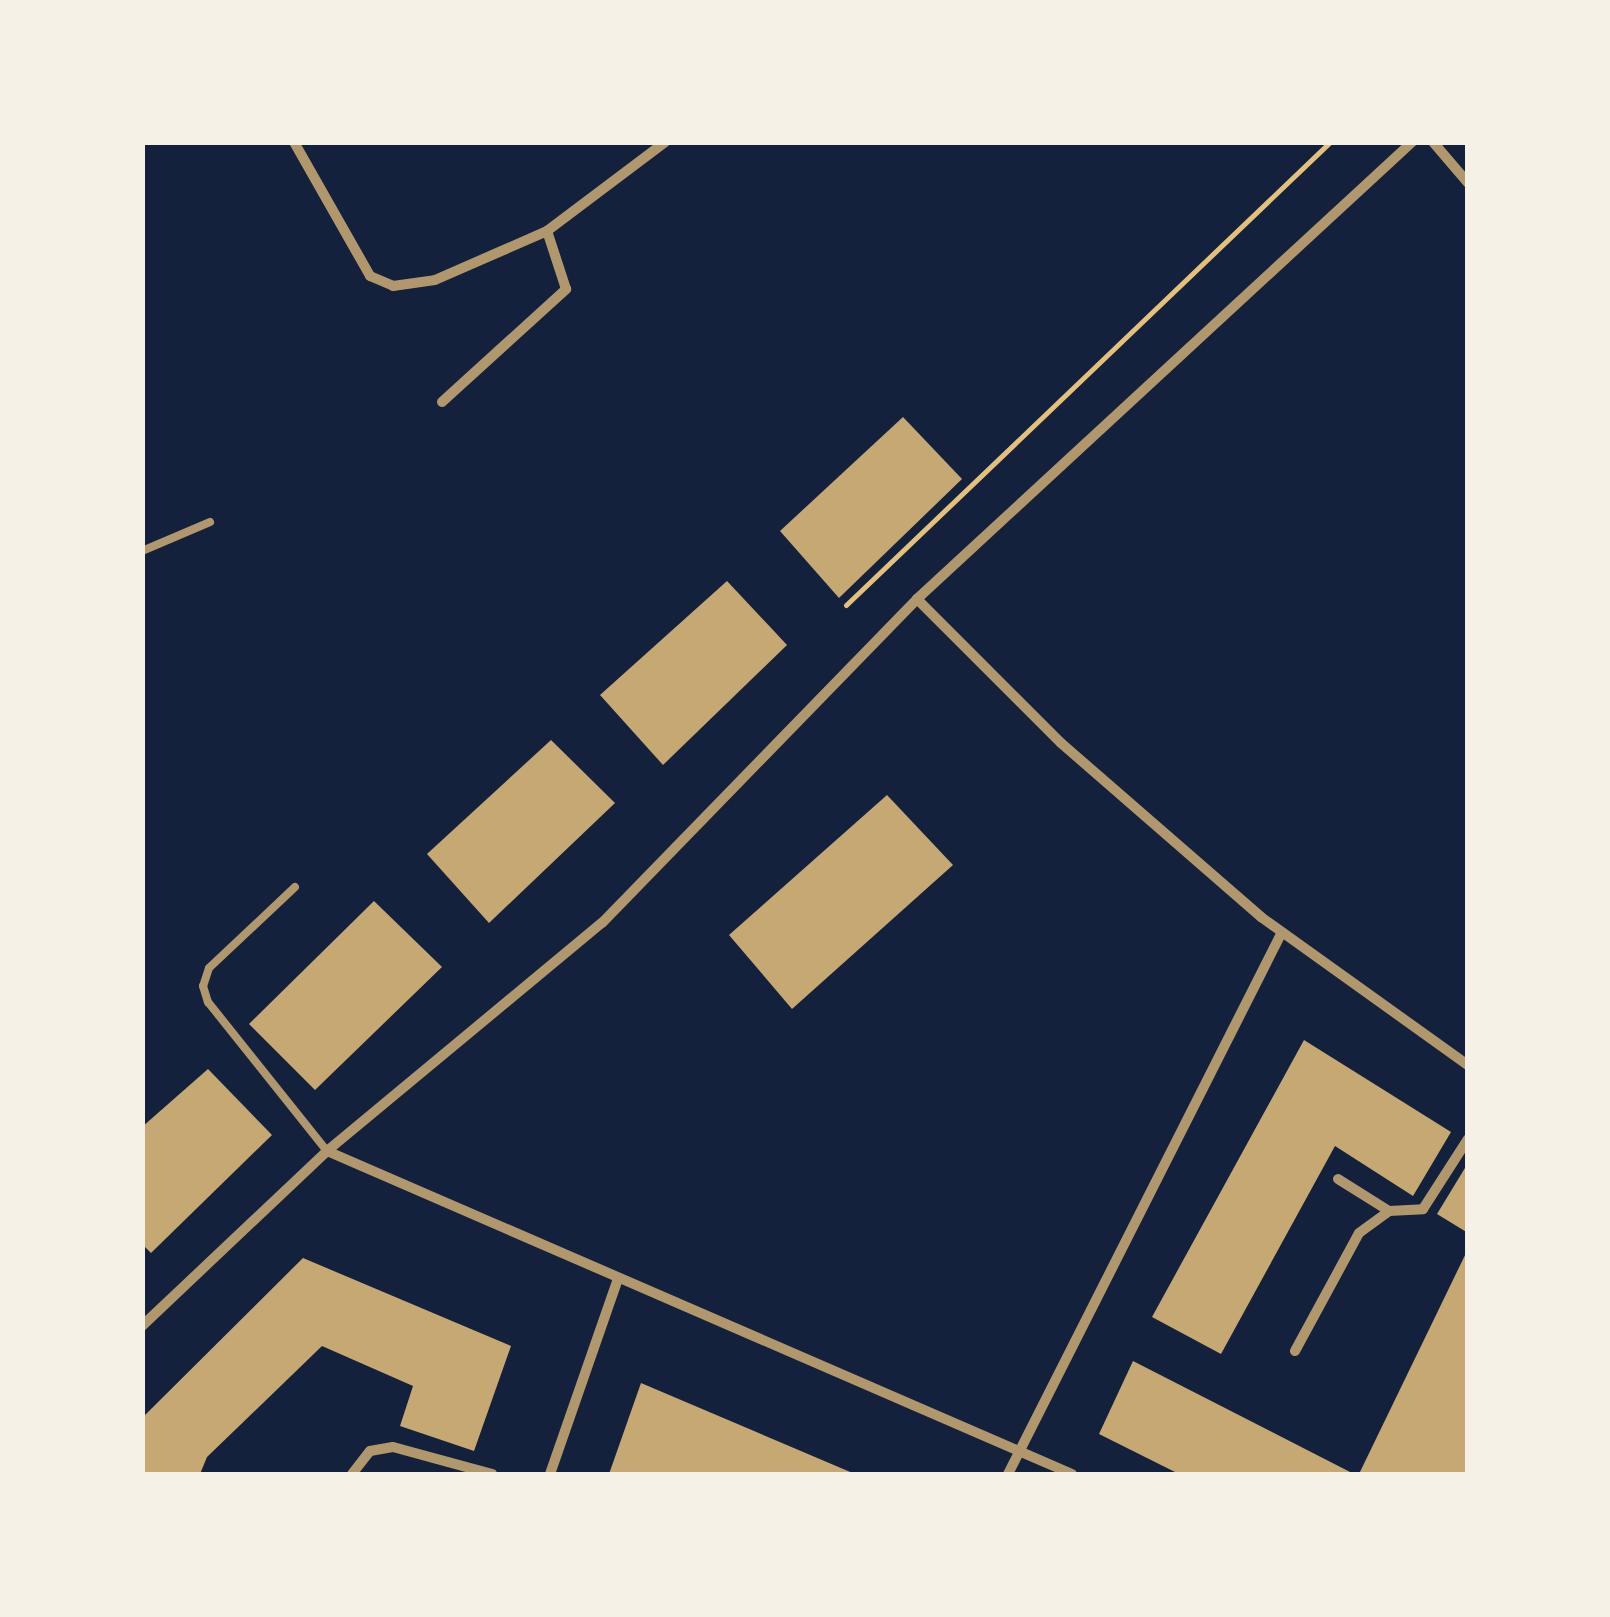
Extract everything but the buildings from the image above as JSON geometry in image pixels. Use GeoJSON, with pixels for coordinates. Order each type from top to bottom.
{"type":"FeatureCollection","features":[{"type":"Feature","properties":{"kind":"street"},"geometry":{"type":"LineString","coordinates":[[294,142],[370,276],[393,286],[435,280],[547,231],[665,142]]}},
{"type":"Feature","properties":{"kind":"street"},"geometry":{"type":"LineString","coordinates":[[142,1326],[328,1151],[602,923],[917,599],[1412,142]]}},
{"type":"Feature","properties":{"kind":"street"},"geometry":{"type":"LineString","coordinates":[[1433,142],[1468,183]]}},
{"type":"Feature","properties":{"kind":"street"},"geometry":{"type":"LineString","coordinates":[[442,402],[566,289],[547,231]]}},
{"type":"Feature","properties":{"kind":"street"},"geometry":{"type":"LineString","coordinates":[[917,599],[1061,744],[1282,932],[1468,1065]]}},
{"type":"Feature","properties":{"kind":"street"},"geometry":{"type":"LineString","coordinates":[[1008,1474],[1016,1449],[1282,932]]}},
{"type":"Feature","properties":{"kind":"street"},"geometry":{"type":"LineString","coordinates":[[1295,1351],[1347,1249],[1389,1212],[1423,1209],[1468,1139]]}},
{"type":"Feature","properties":{"kind":"street"},"geometry":{"type":"LineString","coordinates":[[328,1151],[1072,1474]]}},
{"type":"Feature","properties":{"kind":"street"},"geometry":{"type":"LineString","coordinates":[[1338,1179],[1389,1212]]}},
{"type":"Feature","properties":{"kind":"street"},"geometry":{"type":"LineString","coordinates":[[550,1474],[618,1279]]}},
{"type":"Feature","properties":{"kind":"street"},"geometry":{"type":"LineString","coordinates":[[352,1474],[370,1451],[394,1447],[492,1474]]}},
{"type":"Feature","properties":{"kind":"lane"},"geometry":{"type":"LineString","coordinates":[[142,551],[210,522]]}},
{"type":"Feature","properties":{"kind":"lane"},"geometry":{"type":"LineString","coordinates":[[295,887],[209,968],[204,986],[208,1002],[328,1151]]}},
{"type":"Feature","properties":{"kind":"path"},"geometry":{"type":"LineString","coordinates":[[846,605],[1330,142]]}}]}
